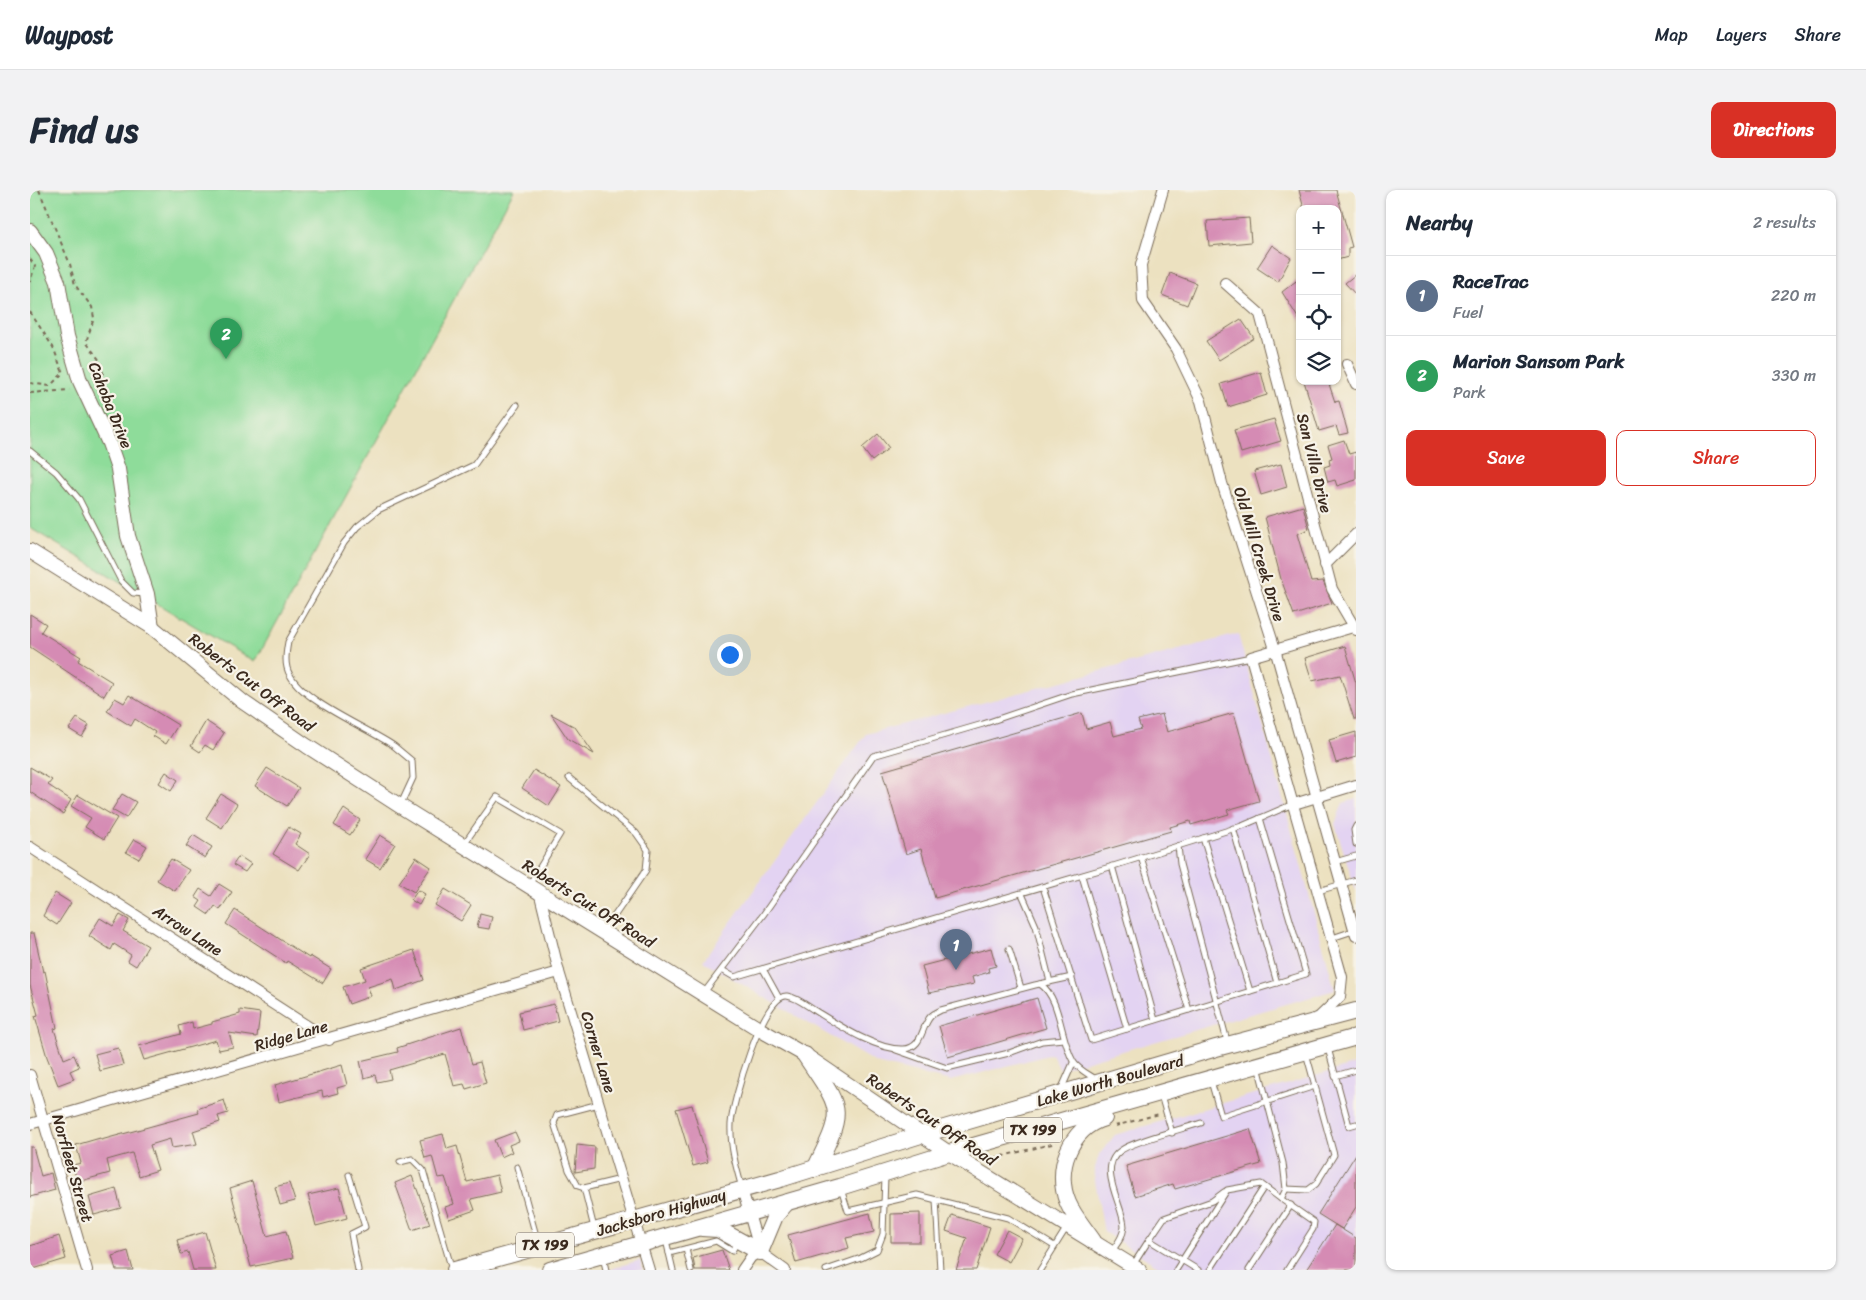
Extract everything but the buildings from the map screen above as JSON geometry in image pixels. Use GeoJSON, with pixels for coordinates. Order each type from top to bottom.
{"type":"FeatureCollection","features":[{"type":"Feature","properties":{"kind":"main road","name":"Lake Worth Boulevard"},"geometry":{"type":"LineString","coordinates":[[780,1179],[924,1134],[1101,1084],[1228,1045],[1356,1011]]}},
{"type":"Feature","properties":{"kind":"main road","name":"Lake Worth Boulevard"},"geometry":{"type":"LineString","coordinates":[[806,1197],[949,1153],[1116,1107],[1356,1037]]}},
{"type":"Feature","properties":{"kind":"main road"},"geometry":{"type":"LineString","coordinates":[[805,1055],[833,1097],[837,1108],[833,1133],[815,1169]]}},
{"type":"Feature","properties":{"kind":"main road"},"geometry":{"type":"LineString","coordinates":[[1093,1241],[1067,1201],[1064,1176],[1067,1152],[1081,1129],[1092,1121],[1106,1117],[1116,1107]]}},
{"type":"Feature","properties":{"kind":"main road","name":"Jacksboro Highway"},"geometry":{"type":"LineString","coordinates":[[454,1270],[780,1179]]}},
{"type":"Feature","properties":{"kind":"main road","name":"Jacksboro Highway"},"geometry":{"type":"LineString","coordinates":[[550,1270],[604,1262],[641,1243],[806,1197]]}},
{"type":"Feature","properties":{"kind":"main road"},"geometry":{"type":"LineString","coordinates":[[698,1227],[718,1230],[760,1252],[775,1216],[787,1202]]}},
{"type":"Feature","properties":{"kind":"street","name":"Old Mill Creek Drive"},"geometry":{"type":"LineString","coordinates":[[1164,190],[1141,265],[1143,301],[1176,349],[1201,401],[1222,483],[1274,649],[1355,932]]}},
{"type":"Feature","properties":{"kind":"street","name":"Cahoba Drive"},"geometry":{"type":"LineString","coordinates":[[30,231],[46,252],[58,282],[67,336],[80,381],[110,444],[118,469],[128,536],[147,594],[152,628]]}},
{"type":"Feature","properties":{"kind":"street","name":"San Villa Drive"},"geometry":{"type":"LineString","coordinates":[[1225,284],[1260,314],[1325,566],[1332,589],[1354,629]]}},
{"type":"Feature","properties":{"kind":"street"},"geometry":{"type":"LineString","coordinates":[[1347,364],[1356,384]]}},
{"type":"Feature","properties":{"kind":"street"},"geometry":{"type":"LineString","coordinates":[[1325,566],[1356,534]]}},
{"type":"Feature","properties":{"kind":"street","name":"Roberts Cut Off Road"},"geometry":{"type":"LineString","coordinates":[[30,551],[152,628],[243,702],[400,806],[703,995],[805,1055],[924,1134],[949,1153],[1136,1268]]}},
{"type":"Feature","properties":{"kind":"street"},"geometry":{"type":"LineString","coordinates":[[1314,1022],[1340,997],[1342,978],[1251,657],[1274,649],[1354,629]]}},
{"type":"Feature","properties":{"kind":"street"},"geometry":{"type":"LineString","coordinates":[[1294,804],[1356,785]]}},
{"type":"Feature","properties":{"kind":"street","name":"Arrow Lane"},"geometry":{"type":"LineString","coordinates":[[30,846],[329,1040]]}},
{"type":"Feature","properties":{"kind":"street","name":"Corner Lane"},"geometry":{"type":"LineString","coordinates":[[534,888],[649,1270]]}},
{"type":"Feature","properties":{"kind":"street","name":"Ridge Lane"},"geometry":{"type":"LineString","coordinates":[[30,1124],[43,1122],[329,1040],[559,972]]}},
{"type":"Feature","properties":{"kind":"street","name":"Norfleet Street"},"geometry":{"type":"LineString","coordinates":[[30,1075],[87,1270]]}},
{"type":"Feature","properties":{"kind":"street"},"geometry":{"type":"LineString","coordinates":[[742,1189],[760,1252],[785,1270]]}},
{"type":"Feature","properties":{"kind":"street"},"geometry":{"type":"LineString","coordinates":[[742,1270],[751,1257],[760,1252]]}},
{"type":"Feature","properties":{"kind":"lane"},"geometry":{"type":"LineString","coordinates":[[400,806],[414,778],[412,761],[393,746],[348,721],[302,690],[290,675],[286,658],[288,642],[344,543],[357,526],[378,510],[474,465],[517,405]]}},
{"type":"Feature","properties":{"kind":"lane"},"geometry":{"type":"LineString","coordinates":[[30,451],[56,472],[79,499],[121,581],[133,593],[147,594]]}},
{"type":"Feature","properties":{"kind":"lane"},"geometry":{"type":"LineString","coordinates":[[703,995],[763,915],[872,756],[984,724],[1072,694],[1251,657]]}},
{"type":"Feature","properties":{"kind":"lane"},"geometry":{"type":"LineString","coordinates":[[569,778],[636,833],[648,850],[646,870],[637,886],[619,906],[603,932]]}},
{"type":"Feature","properties":{"kind":"lane"},"geometry":{"type":"LineString","coordinates":[[463,845],[497,797],[560,834],[534,888]]}},
{"type":"Feature","properties":{"kind":"lane"},"geometry":{"type":"LineString","coordinates":[[722,970],[734,977],[1043,888],[1233,828],[1294,804]]}},
{"type":"Feature","properties":{"kind":"lane"},"geometry":{"type":"LineString","coordinates":[[1043,888],[1091,1040],[1306,974],[1260,818]]}},
{"type":"Feature","properties":{"kind":"lane"},"geometry":{"type":"LineString","coordinates":[[1356,826],[1354,830],[1356,844]]}},
{"type":"Feature","properties":{"kind":"lane"},"geometry":{"type":"LineString","coordinates":[[1233,828],[1277,983]]}},
{"type":"Feature","properties":{"kind":"lane"},"geometry":{"type":"LineString","coordinates":[[1203,838],[1250,991]]}},
{"type":"Feature","properties":{"kind":"lane"},"geometry":{"type":"LineString","coordinates":[[1178,846],[1180,864],[1228,1045]]}},
{"type":"Feature","properties":{"kind":"lane"},"geometry":{"type":"LineString","coordinates":[[1335,862],[1356,856]]}},
{"type":"Feature","properties":{"kind":"lane"},"geometry":{"type":"LineString","coordinates":[[1141,857],[1189,1010]]}},
{"type":"Feature","properties":{"kind":"lane"},"geometry":{"type":"LineString","coordinates":[[1112,866],[1155,1020]]}},
{"type":"Feature","properties":{"kind":"lane"},"geometry":{"type":"LineString","coordinates":[[1082,876],[1127,1029]]}},
{"type":"Feature","properties":{"kind":"lane"},"geometry":{"type":"LineString","coordinates":[[1318,891],[1356,880]]}},
{"type":"Feature","properties":{"kind":"lane"},"geometry":{"type":"LineString","coordinates":[[1022,894],[1036,926],[1050,982]]}},
{"type":"Feature","properties":{"kind":"lane"},"geometry":{"type":"LineString","coordinates":[[1332,938],[1355,932]]}},
{"type":"Feature","properties":{"kind":"lane"},"geometry":{"type":"LineString","coordinates":[[1009,949],[1021,988]]}},
{"type":"Feature","properties":{"kind":"lane"},"geometry":{"type":"LineString","coordinates":[[763,969],[779,998]]}},
{"type":"Feature","properties":{"kind":"lane"},"geometry":{"type":"LineString","coordinates":[[888,1047],[906,1050],[920,1041],[931,1016],[941,1010],[1021,988],[1072,978]]}},
{"type":"Feature","properties":{"kind":"lane"},"geometry":{"type":"LineString","coordinates":[[1040,984],[1046,988],[1054,1001],[1064,1039],[1073,1063],[1101,1084]]}},
{"type":"Feature","properties":{"kind":"lane"},"geometry":{"type":"LineString","coordinates":[[742,1189],[731,1146],[732,1107],[738,1084],[759,1029],[779,998],[786,996],[798,1000],[856,1035],[948,1068],[1009,1053],[1042,1041],[1064,1039]]}},
{"type":"Feature","properties":{"kind":"lane"},"geometry":{"type":"LineString","coordinates":[[1327,1046],[1349,1126],[1356,1124]]}},
{"type":"Feature","properties":{"kind":"lane"},"geometry":{"type":"LineString","coordinates":[[1286,1189],[1308,1190],[1316,1184],[1334,1155],[1306,1052]]}},
{"type":"Feature","properties":{"kind":"lane"},"geometry":{"type":"LineString","coordinates":[[1059,1095],[1073,1063]]}},
{"type":"Feature","properties":{"kind":"lane"},"geometry":{"type":"LineString","coordinates":[[1258,1066],[1283,1163],[1286,1189],[1281,1199]]}},
{"type":"Feature","properties":{"kind":"lane"},"geometry":{"type":"LineString","coordinates":[[1335,1076],[1356,1070]]}},
{"type":"Feature","properties":{"kind":"lane"},"geometry":{"type":"LineString","coordinates":[[1210,1079],[1221,1116],[1267,1103],[1315,1086]]}},
{"type":"Feature","properties":{"kind":"lane"},"geometry":{"type":"LineString","coordinates":[[1160,1093],[1172,1133]]}},
{"type":"Feature","properties":{"kind":"lane"},"geometry":{"type":"LineString","coordinates":[[599,1104],[557,1115],[554,1123],[574,1183],[584,1188],[621,1178]]}},
{"type":"Feature","properties":{"kind":"lane"},"geometry":{"type":"LineString","coordinates":[[1111,1252],[1122,1237],[1124,1229],[1123,1218],[1111,1182],[1111,1164],[1114,1156],[1129,1146],[1201,1124]]}},
{"type":"Feature","properties":{"kind":"lane"},"geometry":{"type":"LineString","coordinates":[[400,1162],[412,1159],[423,1170],[454,1270]]}},
{"type":"Feature","properties":{"kind":"lane"},"geometry":{"type":"LineString","coordinates":[[517,1167],[539,1246]]}},
{"type":"Feature","properties":{"kind":"lane"},"geometry":{"type":"LineString","coordinates":[[826,1270],[877,1250],[883,1234],[886,1202],[885,1173]]}},
{"type":"Feature","properties":{"kind":"lane"},"geometry":{"type":"LineString","coordinates":[[349,1175],[366,1227],[351,1234],[358,1270]]}},
{"type":"Feature","properties":{"kind":"lane"},"geometry":{"type":"LineString","coordinates":[[1136,1268],[1149,1240],[1164,1218],[1212,1201],[1227,1190],[1261,1184],[1314,1222],[1313,1229],[1287,1270]]}},
{"type":"Feature","properties":{"kind":"lane"},"geometry":{"type":"LineString","coordinates":[[840,1187],[848,1211],[917,1195],[1008,1218],[1054,1246]]}},
{"type":"Feature","properties":{"kind":"lane"},"geometry":{"type":"LineString","coordinates":[[1210,1270],[1264,1187]]}},
{"type":"Feature","properties":{"kind":"lane"},"geometry":{"type":"LineString","coordinates":[[584,1188],[595,1230]]}},
{"type":"Feature","properties":{"kind":"lane"},"geometry":{"type":"LineString","coordinates":[[1176,1270],[1227,1190]]}},
{"type":"Feature","properties":{"kind":"lane"},"geometry":{"type":"LineString","coordinates":[[936,1200],[940,1270]]}},
{"type":"Feature","properties":{"kind":"lane"},"geometry":{"type":"LineString","coordinates":[[1249,1270],[1291,1205]]}},
{"type":"Feature","properties":{"kind":"lane"},"geometry":{"type":"LineString","coordinates":[[1040,1270],[1067,1226]]}},
{"type":"Feature","properties":{"kind":"lane"},"geometry":{"type":"LineString","coordinates":[[665,1237],[673,1270]]}},
{"type":"Feature","properties":{"kind":"lane"},"geometry":{"type":"LineString","coordinates":[[669,1253],[716,1241],[732,1251],[738,1240]]}},
{"type":"Feature","properties":{"kind":"lane"},"geometry":{"type":"LineString","coordinates":[[1149,1240],[1198,1270]]}},
{"type":"Feature","properties":{"kind":"lane"},"geometry":{"type":"LineString","coordinates":[[686,1249],[691,1270]]}},
{"type":"Feature","properties":{"kind":"path"},"geometry":{"type":"LineString","coordinates":[[30,259],[36,266],[30,282]]}},
{"type":"Feature","properties":{"kind":"path"},"geometry":{"type":"LineString","coordinates":[[30,312],[53,347],[63,373],[50,386],[30,383]]}},
{"type":"Feature","properties":{"kind":"path"},"geometry":{"type":"LineString","coordinates":[[1115,1126],[1166,1112]]}},
{"type":"Feature","properties":{"kind":"path"},"geometry":{"type":"LineString","coordinates":[[986,1160],[1052,1143],[1063,1144]]}},
{"type":"Feature","properties":{"kind":"shaded area"},"geometry":{"type":"Polygon","coordinates":[[[1238,634],[1335,990],[1060,1069],[1052,1054],[951,1081],[876,1063],[703,961],[866,734],[1238,634]]]}},
{"type":"Feature","properties":{"kind":"shaded area"},"geometry":{"type":"Polygon","coordinates":[[[1356,799],[1356,891],[1335,824],[1343,803],[1356,799]]]}},
{"type":"Feature","properties":{"kind":"shaded area"},"geometry":{"type":"Polygon","coordinates":[[[1356,1064],[1356,1270],[1164,1270],[1104,1232],[1095,1180],[1095,1168],[1099,1155],[1115,1135],[1356,1064]]]}},
{"type":"Feature","properties":{"kind":"shaded area"},"geometry":{"type":"Polygon","coordinates":[[[640,1260],[643,1270],[607,1270],[640,1260]]]}},
{"type":"Feature","properties":{"kind":"green space"},"geometry":{"type":"Polygon","coordinates":[[[30,190],[514,190],[255,662],[30,528],[30,190]]]}},
{"type":"Feature","properties":{"kind":"place","name":"Marion Sansom Park"},"geometry":{"type":"Point","coordinates":[226,359]}},
{"type":"Feature","properties":{"kind":"place","name":"RaceTrac"},"geometry":{"type":"Point","coordinates":[956,970]}}]}
